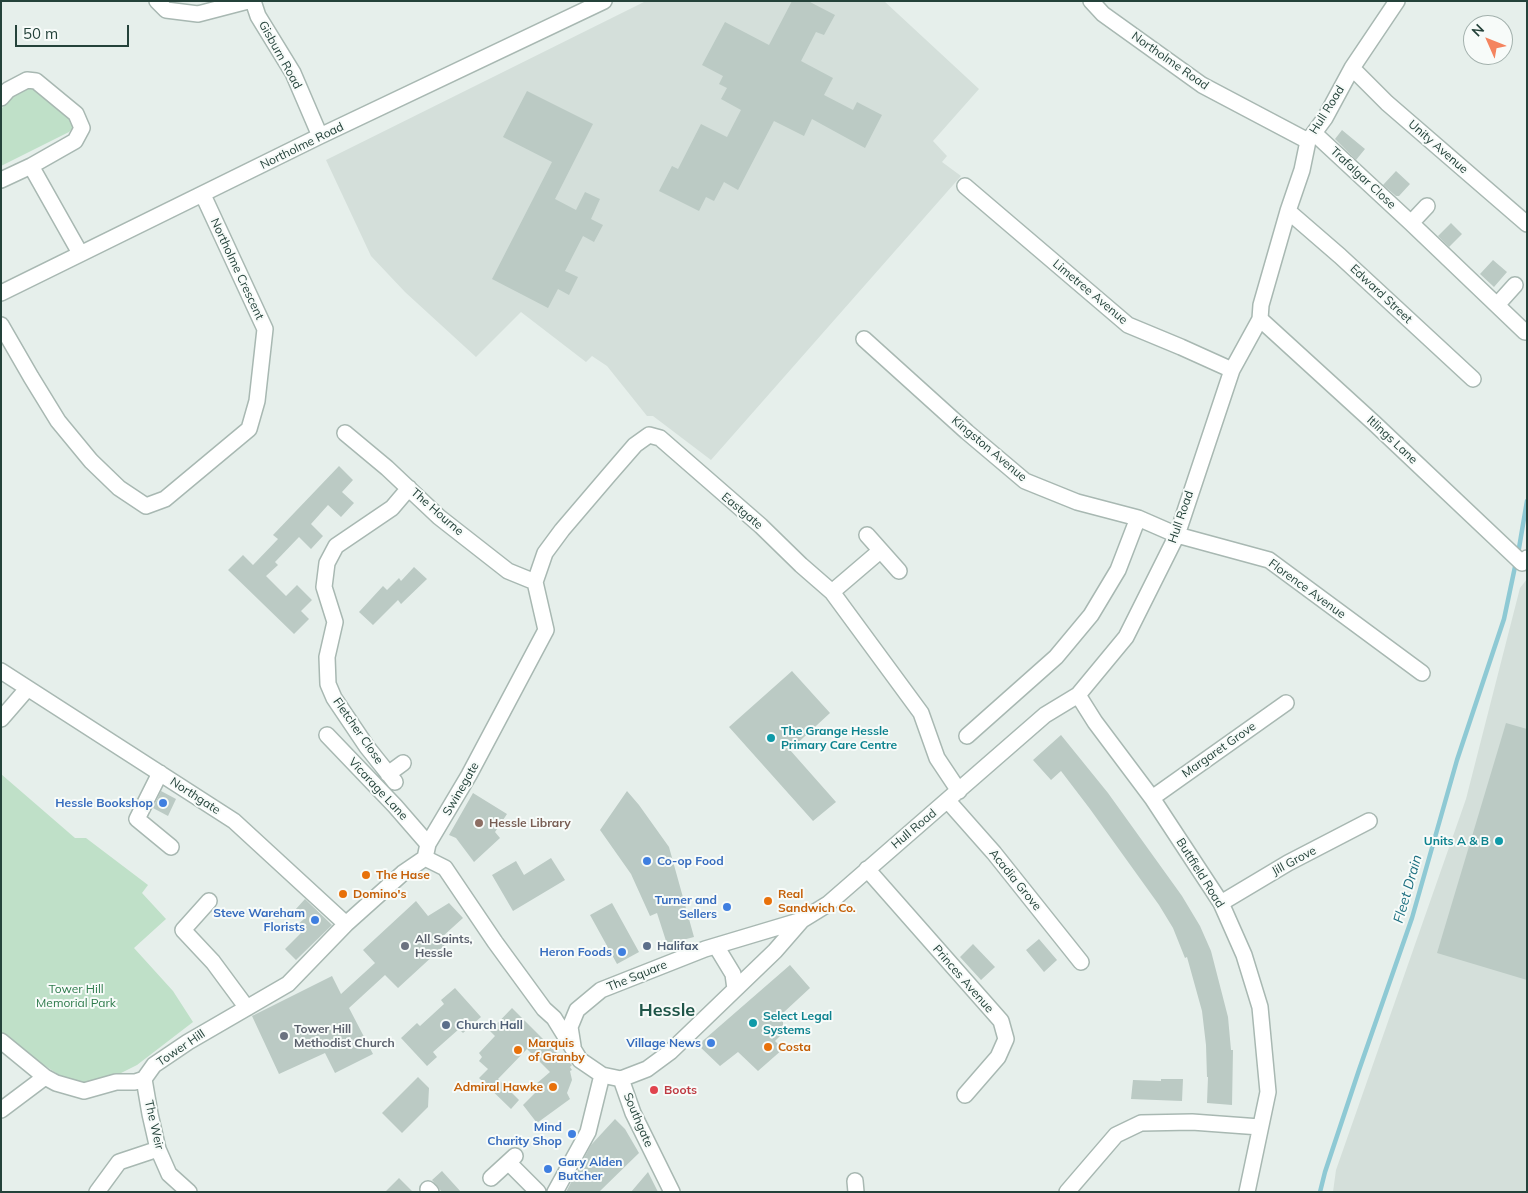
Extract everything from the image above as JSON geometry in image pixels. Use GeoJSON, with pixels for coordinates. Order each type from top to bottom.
{"type":"FeatureCollection","features":[{"type":"Feature","properties":{"kind":"street"},"geometry":{"type":"LineString","coordinates":[[157,1],[166,10],[198,14],[248,1]]}},
{"type":"Feature","properties":{"kind":"street","name":"Gisburn Road"},"geometry":{"type":"LineString","coordinates":[[253,1],[258,16],[293,73],[320,136]]}},
{"type":"Feature","properties":{"kind":"street","name":"Northolme Road"},"geometry":{"type":"LineString","coordinates":[[1,293],[320,136],[604,1]]}},
{"type":"Feature","properties":{"kind":"street","name":"Northolme Road"},"geometry":{"type":"LineString","coordinates":[[1091,1],[1107,8],[1202,85],[1311,137]]}},
{"type":"Feature","properties":{"kind":"street","name":"Hull Road"},"geometry":{"type":"LineString","coordinates":[[802,920],[828,904],[1045,715],[1078,695],[1126,637],[1177,534],[1232,370],[1260,319],[1260,305],[1311,137],[1326,118],[1352,68],[1397,1]]}},
{"type":"Feature","properties":{"kind":"street","name":"Unity Avenue"},"geometry":{"type":"LineString","coordinates":[[1352,68],[1387,103],[1527,224]]}},
{"type":"Feature","properties":{"kind":"street"},"geometry":{"type":"LineString","coordinates":[[1,98],[8,90],[27,80],[36,81],[76,114],[82,128],[75,141],[31,166],[1,180]]}},
{"type":"Feature","properties":{"kind":"street","name":"Trafalgar Close"},"geometry":{"type":"LineString","coordinates":[[1311,137],[1411,223],[1525,332]]}},
{"type":"Feature","properties":{"kind":"street"},"geometry":{"type":"LineString","coordinates":[[31,166],[80,253]]}},
{"type":"Feature","properties":{"kind":"street","name":"Limetree Avenue"},"geometry":{"type":"LineString","coordinates":[[965,186],[1128,325],[1232,370]]}},
{"type":"Feature","properties":{"kind":"street","name":"Northolme Crescent"},"geometry":{"type":"LineString","coordinates":[[1,325],[58,421],[91,461],[119,488],[146,506],[165,499],[249,429],[257,402],[265,329],[203,195]]}},
{"type":"Feature","properties":{"kind":"street"},"geometry":{"type":"LineString","coordinates":[[1411,223],[1427,206]]}},
{"type":"Feature","properties":{"kind":"street","name":"Edward Street"},"geometry":{"type":"LineString","coordinates":[[1288,211],[1340,256],[1473,379]]}},
{"type":"Feature","properties":{"kind":"street"},"geometry":{"type":"LineString","coordinates":[[1497,306],[1515,285]]}},
{"type":"Feature","properties":{"kind":"street","name":"Itlings Lane"},"geometry":{"type":"LineString","coordinates":[[1260,319],[1374,423],[1501,544],[1525,561]]}},
{"type":"Feature","properties":{"kind":"street","name":"Kingston Avenue"},"geometry":{"type":"LineString","coordinates":[[864,338],[967,432],[1025,481],[1077,502],[1138,518],[1177,534]]}},
{"type":"Feature","properties":{"kind":"street","name":"The Hourne"},"geometry":{"type":"LineString","coordinates":[[345,433],[409,488],[439,517],[508,571],[535,582]]}},
{"type":"Feature","properties":{"kind":"street","name":"Eastgate"},"geometry":{"type":"LineString","coordinates":[[535,582],[545,553],[562,530],[635,445],[649,435],[660,438],[761,526],[832,592],[921,713],[937,758],[959,791]]}},
{"type":"Feature","properties":{"kind":"street","name":"Fletcher Close"},"geometry":{"type":"LineString","coordinates":[[403,763],[392,778],[367,747],[334,698],[328,684],[327,657],[335,622],[324,587],[327,563],[336,546],[392,508],[409,488]]}},
{"type":"Feature","properties":{"kind":"street"},"geometry":{"type":"LineString","coordinates":[[967,736],[1056,657],[1091,615],[1118,570],[1138,518]]}},
{"type":"Feature","properties":{"kind":"street","name":"Florence Avenue"},"geometry":{"type":"LineString","coordinates":[[1177,534],[1269,560],[1422,674]]}},
{"type":"Feature","properties":{"kind":"street"},"geometry":{"type":"LineString","coordinates":[[867,535],[899,571]]}},
{"type":"Feature","properties":{"kind":"street"},"geometry":{"type":"LineString","coordinates":[[832,592],[880,551]]}},
{"type":"Feature","properties":{"kind":"street","name":"Swinegate"},"geometry":{"type":"LineString","coordinates":[[346,924],[426,851],[470,775],[546,630],[535,582]]}},
{"type":"Feature","properties":{"kind":"street","name":"Northgate"},"geometry":{"type":"LineString","coordinates":[[1,671],[234,821],[346,924]]}},
{"type":"Feature","properties":{"kind":"street"},"geometry":{"type":"LineString","coordinates":[[1,719],[27,689]]}},
{"type":"Feature","properties":{"kind":"street","name":"Buttfield Road"},"geometry":{"type":"LineString","coordinates":[[1078,695],[1095,722],[1152,798],[1221,903],[1244,955],[1260,1007],[1268,1092],[1247,1192]]}},
{"type":"Feature","properties":{"kind":"street","name":"Margaret Grove"},"geometry":{"type":"LineString","coordinates":[[1152,798],[1286,703]]}},
{"type":"Feature","properties":{"kind":"street","name":"Vicarage Lane"},"geometry":{"type":"LineString","coordinates":[[327,735],[389,800],[426,851]]}},
{"type":"Feature","properties":{"kind":"street"},"geometry":{"type":"LineString","coordinates":[[160,773],[136,819],[171,847]]}},
{"type":"Feature","properties":{"kind":"street","name":"Acadia Grove"},"geometry":{"type":"LineString","coordinates":[[948,801],[994,853],[1081,962]]}},
{"type":"Feature","properties":{"kind":"street","name":"Jill Grove"},"geometry":{"type":"LineString","coordinates":[[1221,903],[1288,863],[1369,821]]}},
{"type":"Feature","properties":{"kind":"street","name":"Southgate"},"geometry":{"type":"LineString","coordinates":[[426,851],[445,868],[495,942],[544,1009],[554,1018],[580,1060],[602,1075],[621,1079],[633,1113],[672,1192]]}},
{"type":"Feature","properties":{"kind":"street","name":"Princes Avenue"},"geometry":{"type":"LineString","coordinates":[[867,869],[1001,1021],[1006,1039],[998,1057],[965,1095]]}},
{"type":"Feature","properties":{"kind":"street"},"geometry":{"type":"LineString","coordinates":[[208,901],[183,930],[213,962],[247,1008]]}},
{"type":"Feature","properties":{"kind":"street"},"geometry":{"type":"LineString","coordinates":[[621,1079],[647,1069],[670,1052],[775,951],[802,920]]}},
{"type":"Feature","properties":{"kind":"street","name":"The Square"},"geometry":{"type":"LineString","coordinates":[[577,1010],[601,990],[716,946],[802,920]]}},
{"type":"Feature","properties":{"kind":"street","name":"Tower Hill"},"geometry":{"type":"LineString","coordinates":[[144,1078],[154,1065],[188,1042],[288,984],[346,924]]}},
{"type":"Feature","properties":{"kind":"street"},"geometry":{"type":"LineString","coordinates":[[716,946],[733,974],[735,988]]}},
{"type":"Feature","properties":{"kind":"street"},"geometry":{"type":"LineString","coordinates":[[554,1018],[577,1010]]}},
{"type":"Feature","properties":{"kind":"street"},"geometry":{"type":"LineString","coordinates":[[574,1052],[570,1027],[577,1010]]}},
{"type":"Feature","properties":{"kind":"street"},"geometry":{"type":"LineString","coordinates":[[1,1041],[46,1077],[56,1083],[84,1091],[116,1082],[135,1082],[144,1078]]}},
{"type":"Feature","properties":{"kind":"street"},"geometry":{"type":"LineString","coordinates":[[555,1192],[588,1132],[602,1075]]}},
{"type":"Feature","properties":{"kind":"street"},"geometry":{"type":"LineString","coordinates":[[1,1110],[46,1077]]}},
{"type":"Feature","properties":{"kind":"street","name":"The Weir"},"geometry":{"type":"LineString","coordinates":[[144,1078],[158,1150],[169,1174],[189,1192]]}},
{"type":"Feature","properties":{"kind":"street"},"geometry":{"type":"LineString","coordinates":[[1066,1192],[1116,1135],[1141,1123],[1192,1122],[1260,1127]]}},
{"type":"Feature","properties":{"kind":"street"},"geometry":{"type":"LineString","coordinates":[[97,1192],[119,1162],[158,1150]]}},
{"type":"Feature","properties":{"kind":"street"},"geometry":{"type":"LineString","coordinates":[[492,1178],[512,1160],[538,1192]]}},
{"type":"Feature","properties":{"kind":"shaded area"},"geometry":{"type":"Polygon","coordinates":[[[646,1],[884,1],[979,89],[933,141],[947,156],[942,162],[961,176],[711,460],[653,416],[647,416],[607,366],[592,356],[586,362],[521,312],[476,357],[405,292],[371,256],[326,160],[646,1]]]}},
{"type":"Feature","properties":{"kind":"shaded area"},"geometry":{"type":"Polygon","coordinates":[[[1527,579],[1527,1192],[1333,1192],[1336,1170],[1466,799],[1520,588],[1527,579]]]}},
{"type":"Feature","properties":{"kind":"green space"},"geometry":{"type":"Polygon","coordinates":[[[31,86],[37,87],[74,122],[73,128],[69,132],[1,166],[1,109],[17,92],[31,86]]]}},
{"type":"Feature","properties":{"kind":"green space","name":"Tower Hill Memorial Park"},"geometry":{"type":"Polygon","coordinates":[[[1,774],[75,838],[86,838],[148,885],[142,893],[166,919],[134,948],[173,991],[193,1022],[137,1065],[119,1074],[91,1083],[73,1084],[21,1050],[1,1032],[1,774]]]}},
{"type":"Feature","properties":{"kind":"building"},"geometry":{"type":"Polygon","coordinates":[[[792,1],[808,1],[835,15],[824,35],[816,32],[801,61],[833,78],[824,95],[853,110],[857,102],[882,115],[865,148],[812,119],[804,136],[774,121],[738,190],[724,182],[714,201],[706,197],[699,211],[659,191],[672,166],[678,169],[701,124],[727,137],[741,110],[721,99],[727,88],[719,84],[723,76],[702,65],[725,22],[769,45],[792,1]]]}},
{"type":"Feature","properties":{"kind":"building"},"geometry":{"type":"Polygon","coordinates":[[[527,91],[593,124],[555,199],[576,210],[585,192],[600,199],[591,219],[603,225],[594,242],[583,236],[565,271],[578,277],[569,295],[558,289],[548,308],[492,279],[552,162],[503,137],[527,91]]]}},
{"type":"Feature","properties":{"kind":"building"},"geometry":{"type":"Polygon","coordinates":[[[1342,130],[1365,149],[1356,160],[1335,139],[1342,130]]]}},
{"type":"Feature","properties":{"kind":"building"},"geometry":{"type":"Polygon","coordinates":[[[1396,171],[1410,184],[1399,196],[1396,196],[1383,185],[1396,171]]]}},
{"type":"Feature","properties":{"kind":"building"},"geometry":{"type":"Polygon","coordinates":[[[1451,223],[1462,234],[1449,247],[1438,236],[1451,223]]]}},
{"type":"Feature","properties":{"kind":"building"},"geometry":{"type":"Polygon","coordinates":[[[1493,260],[1507,272],[1494,287],[1480,274],[1493,260]]]}},
{"type":"Feature","properties":{"kind":"building"},"geometry":{"type":"Polygon","coordinates":[[[339,466],[353,480],[342,492],[354,503],[341,517],[328,505],[311,524],[323,536],[311,549],[299,537],[275,562],[278,565],[266,576],[286,596],[297,585],[312,600],[301,611],[309,619],[294,634],[228,570],[243,555],[253,565],[278,539],[273,535],[339,466]]]}},
{"type":"Feature","properties":{"kind":"building"},"geometry":{"type":"Polygon","coordinates":[[[414,567],[427,579],[401,604],[398,600],[373,625],[359,612],[383,586],[387,590],[399,578],[401,581],[414,567]]]}},
{"type":"Feature","properties":{"kind":"building","name":"The Grange Hessle Primary Care Centre"},"geometry":{"type":"Polygon","coordinates":[[[792,671],[830,713],[790,750],[836,802],[813,821],[729,727],[792,671]]]}},
{"type":"Feature","properties":{"kind":"building","name":"Units A & B"},"geometry":{"type":"Polygon","coordinates":[[[1506,723],[1527,729],[1527,980],[1437,953],[1506,723]]]}},
{"type":"Feature","properties":{"kind":"building"},"geometry":{"type":"Polygon","coordinates":[[[1061,735],[1108,793],[1182,896],[1200,926],[1211,951],[1228,1017],[1231,1050],[1233,1050],[1232,1105],[1207,1103],[1208,1077],[1202,1011],[1187,957],[1185,958],[1173,928],[1159,905],[1061,771],[1051,780],[1033,760],[1061,735]]]}},
{"type":"Feature","properties":{"kind":"building","name":"Hessle Bookshop"},"geometry":{"type":"Polygon","coordinates":[[[161,791],[176,799],[168,816],[153,808],[161,791]]]}},
{"type":"Feature","properties":{"kind":"building","name":"Co-op Food"},"geometry":{"type":"Polygon","coordinates":[[[627,791],[669,847],[694,937],[667,944],[657,913],[650,916],[631,874],[600,830],[627,791]]]}},
{"type":"Feature","properties":{"kind":"building","name":"Hessle Library"},"geometry":{"type":"Polygon","coordinates":[[[473,793],[507,814],[495,832],[500,838],[474,862],[456,838],[449,835],[473,793]]]}},
{"type":"Feature","properties":{"kind":"building"},"geometry":{"type":"Polygon","coordinates":[[[551,858],[565,880],[513,911],[492,875],[516,861],[524,875],[551,858]]]}},
{"type":"Feature","properties":{"kind":"building"},"geometry":{"type":"Polygon","coordinates":[[[305,899],[332,925],[296,960],[285,949],[302,932],[296,926],[304,919],[295,910],[305,899]]]}},
{"type":"Feature","properties":{"kind":"building"},"geometry":{"type":"Polygon","coordinates":[[[416,901],[428,916],[449,903],[463,918],[442,937],[447,943],[398,988],[385,975],[349,1008],[373,1054],[335,1073],[325,1053],[279,1074],[252,1016],[332,976],[341,994],[375,963],[363,950],[416,901]]]}},
{"type":"Feature","properties":{"kind":"building"},"geometry":{"type":"Polygon","coordinates":[[[612,903],[639,952],[617,964],[590,915],[612,903]]]}},
{"type":"Feature","properties":{"kind":"building"},"geometry":{"type":"Polygon","coordinates":[[[1039,939],[1057,960],[1044,972],[1026,950],[1039,939]]]}},
{"type":"Feature","properties":{"kind":"building"},"geometry":{"type":"Polygon","coordinates":[[[973,944],[995,967],[981,980],[960,957],[973,944]]]}},
{"type":"Feature","properties":{"kind":"building","name":"Select Legal Systems"},"geometry":{"type":"Polygon","coordinates":[[[790,965],[810,988],[783,1013],[783,1033],[775,1041],[783,1049],[758,1071],[738,1052],[720,1066],[698,1045],[790,965]]]}},
{"type":"Feature","properties":{"kind":"building","name":"Church Hall"},"geometry":{"type":"Polygon","coordinates":[[[455,988],[481,1017],[463,1033],[459,1029],[433,1052],[437,1057],[427,1066],[401,1038],[417,1023],[420,1026],[444,1004],[441,1000],[455,988]]]}},
{"type":"Feature","properties":{"kind":"building"},"geometry":{"type":"Polygon","coordinates":[[[512,1008],[560,1056],[572,1065],[570,1067],[572,1070],[570,1071],[572,1080],[567,1093],[570,1099],[537,1123],[523,1105],[539,1089],[536,1084],[550,1072],[527,1049],[498,1079],[519,1100],[511,1109],[479,1078],[488,1069],[479,1061],[482,1057],[479,1053],[495,1036],[490,1031],[512,1008]]]}},
{"type":"Feature","properties":{"kind":"building"},"geometry":{"type":"Polygon","coordinates":[[[418,1077],[429,1088],[428,1107],[402,1133],[382,1113],[418,1077]]]}},
{"type":"Feature","properties":{"kind":"building"},"geometry":{"type":"Polygon","coordinates":[[[1161,1079],[1183,1079],[1182,1101],[1131,1099],[1133,1080],[1161,1081],[1161,1079]]]}},
{"type":"Feature","properties":{"kind":"building"},"geometry":{"type":"Polygon","coordinates":[[[615,1119],[625,1129],[639,1153],[599,1192],[566,1192],[591,1145],[615,1119]]]}},
{"type":"Feature","properties":{"kind":"building"},"geometry":{"type":"Polygon","coordinates":[[[442,1171],[461,1192],[442,1192],[432,1180],[442,1171]]]}},
{"type":"Feature","properties":{"kind":"building"},"geometry":{"type":"Polygon","coordinates":[[[648,1172],[658,1192],[631,1192],[648,1172]]]}},
{"type":"Feature","properties":{"kind":"building"},"geometry":{"type":"Polygon","coordinates":[[[399,1178],[413,1192],[385,1192],[399,1178]]]}},
{"type":"Feature","properties":{"kind":"waterway","name":"Fleet Drain"},"geometry":{"type":"LineString","coordinates":[[1518,554],[1527,501]]}},
{"type":"Feature","properties":{"kind":"waterway","name":"Fleet Drain"},"geometry":{"type":"LineString","coordinates":[[1320,1192],[1359,1070],[1412,918],[1457,760],[1504,619],[1516,562]]}},
{"type":"Feature","properties":{"kind":"place","name":"The Grange Hessle Primary Care Centre"},"geometry":{"type":"Point","coordinates":[771,738]}},
{"type":"Feature","properties":{"kind":"place","name":"Hessle Bookshop"},"geometry":{"type":"Point","coordinates":[163,803]}},
{"type":"Feature","properties":{"kind":"place","name":"Hessle Library"},"geometry":{"type":"Point","coordinates":[479,823]}},
{"type":"Feature","properties":{"kind":"place","name":"Units A & B"},"geometry":{"type":"Point","coordinates":[1499,841]}},
{"type":"Feature","properties":{"kind":"place","name":"Co-op Food"},"geometry":{"type":"Point","coordinates":[647,861]}},
{"type":"Feature","properties":{"kind":"place","name":"The Hase"},"geometry":{"type":"Point","coordinates":[366,875]}},
{"type":"Feature","properties":{"kind":"place","name":"Domino's"},"geometry":{"type":"Point","coordinates":[343,894]}},
{"type":"Feature","properties":{"kind":"place","name":"Real Sandwich Co."},"geometry":{"type":"Point","coordinates":[768,901]}},
{"type":"Feature","properties":{"kind":"place","name":"Turner and Sellers"},"geometry":{"type":"Point","coordinates":[727,907]}},
{"type":"Feature","properties":{"kind":"place","name":"Steve Wareham Florists"},"geometry":{"type":"Point","coordinates":[315,920]}},
{"type":"Feature","properties":{"kind":"place","name":"All Saints, Hessle"},"geometry":{"type":"Point","coordinates":[405,946]}},
{"type":"Feature","properties":{"kind":"place","name":"Halifax"},"geometry":{"type":"Point","coordinates":[647,946]}},
{"type":"Feature","properties":{"kind":"place","name":"Heron Foods"},"geometry":{"type":"Point","coordinates":[622,952]}},
{"type":"Feature","properties":{"kind":"place","name":"Select Legal Systems"},"geometry":{"type":"Point","coordinates":[753,1023]}},
{"type":"Feature","properties":{"kind":"place","name":"Church Hall"},"geometry":{"type":"Point","coordinates":[446,1025]}},
{"type":"Feature","properties":{"kind":"place","name":"Tower Hill Methodist Church"},"geometry":{"type":"Point","coordinates":[284,1036]}},
{"type":"Feature","properties":{"kind":"place","name":"Village News"},"geometry":{"type":"Point","coordinates":[711,1043]}},
{"type":"Feature","properties":{"kind":"place","name":"Costa"},"geometry":{"type":"Point","coordinates":[768,1047]}},
{"type":"Feature","properties":{"kind":"place","name":"Marquis of Granby"},"geometry":{"type":"Point","coordinates":[518,1050]}},
{"type":"Feature","properties":{"kind":"place","name":"Admiral Hawke"},"geometry":{"type":"Point","coordinates":[553,1087]}},
{"type":"Feature","properties":{"kind":"place","name":"Boots"},"geometry":{"type":"Point","coordinates":[654,1090]}},
{"type":"Feature","properties":{"kind":"place","name":"Mind Charity Shop"},"geometry":{"type":"Point","coordinates":[572,1134]}},
{"type":"Feature","properties":{"kind":"place","name":"Gary Alden Butcher"},"geometry":{"type":"Point","coordinates":[548,1169]}},
{"type":"Feature","properties":{"kind":"district","name":"Hessle"},"geometry":{"type":"Point","coordinates":[667,1011]}}]}
